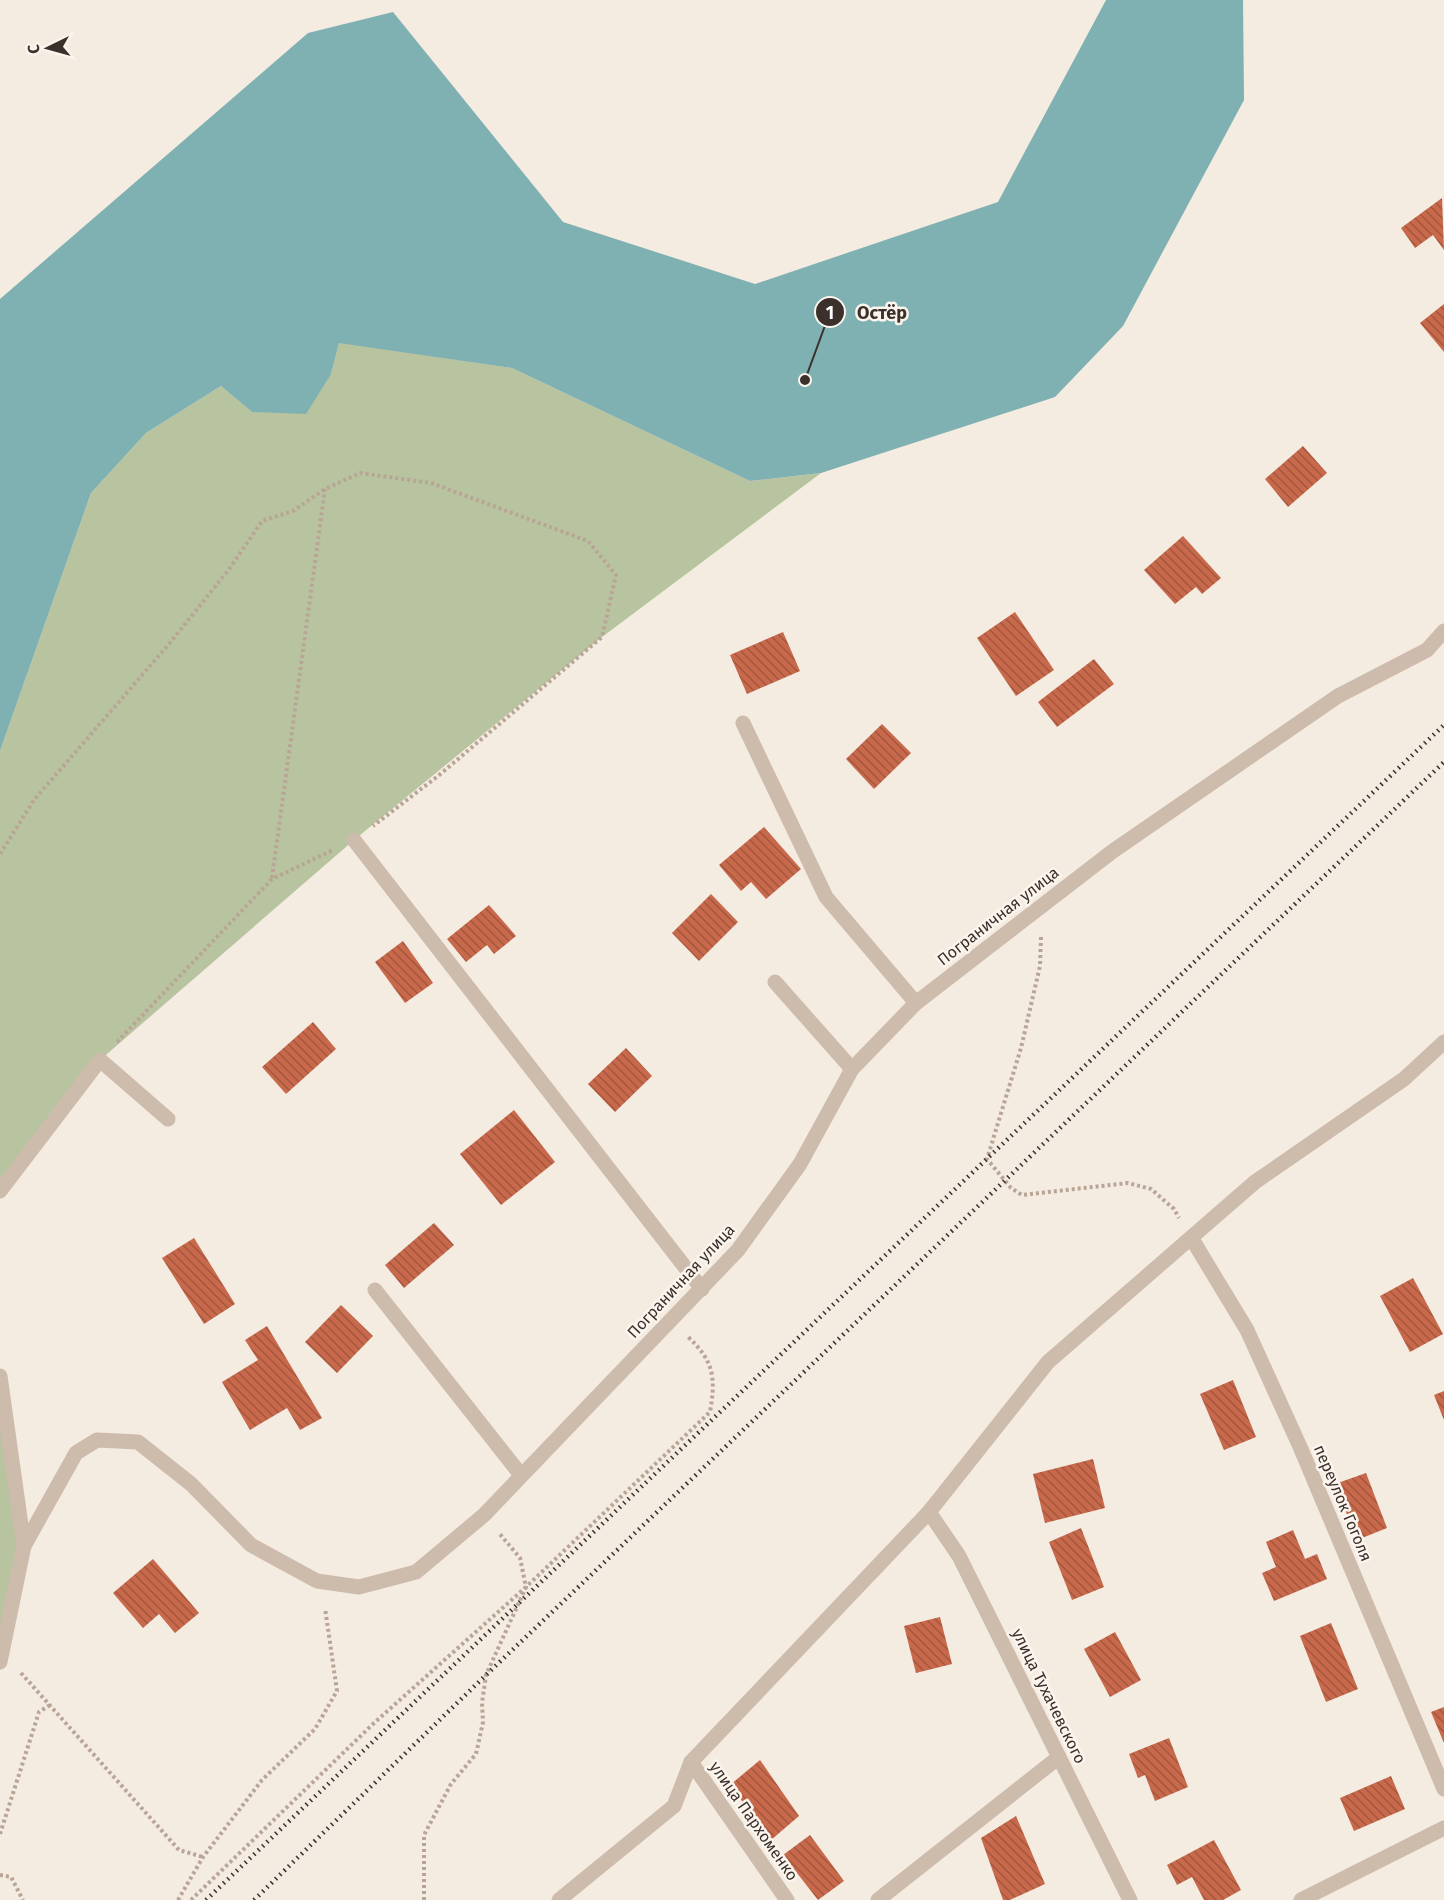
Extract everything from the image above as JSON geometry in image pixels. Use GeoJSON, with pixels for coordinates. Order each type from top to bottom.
{"type":"FeatureCollection","features":[{"type":"Feature","properties":{"kind":"street","name":"Пограничная улица"},"geometry":{"type":"LineString","coordinates":[[1,1657],[24,1546],[76,1453],[96,1440],[138,1442],[191,1484],[251,1545],[317,1581],[359,1587],[416,1572],[484,1515],[738,1250],[800,1164],[852,1069],[916,1003],[1042,903],[1113,851],[1338,696],[1427,650],[1444,632]]}},
{"type":"Feature","properties":{"kind":"street"},"geometry":{"type":"LineString","coordinates":[[743,723],[826,897],[916,1003]]}},
{"type":"Feature","properties":{"kind":"street"},"geometry":{"type":"LineString","coordinates":[[354,840],[702,1289]]}},
{"type":"Feature","properties":{"kind":"street"},"geometry":{"type":"LineString","coordinates":[[775,982],[852,1069]]}},
{"type":"Feature","properties":{"kind":"street"},"geometry":{"type":"LineString","coordinates":[[559,1900],[674,1806],[691,1762],[929,1512],[1048,1362],[1256,1182],[1404,1079],[1444,1042]]}},
{"type":"Feature","properties":{"kind":"street"},"geometry":{"type":"LineString","coordinates":[[0,1191],[100,1060],[168,1119]]}},
{"type":"Feature","properties":{"kind":"street","name":"переулок Гоголя"},"geometry":{"type":"LineString","coordinates":[[1192,1239],[1247,1330],[1301,1449],[1444,1789]]}},
{"type":"Feature","properties":{"kind":"street"},"geometry":{"type":"LineString","coordinates":[[375,1290],[522,1475]]}},
{"type":"Feature","properties":{"kind":"street"},"geometry":{"type":"LineString","coordinates":[[0,1376],[24,1546]]}},
{"type":"Feature","properties":{"kind":"street","name":"улица Тухачевского"},"geometry":{"type":"LineString","coordinates":[[929,1512],[959,1556],[1130,1900]]}},
{"type":"Feature","properties":{"kind":"street"},"geometry":{"type":"LineString","coordinates":[[878,1900],[1059,1757]]}},
{"type":"Feature","properties":{"kind":"street","name":"улица Пархоменко"},"geometry":{"type":"LineString","coordinates":[[691,1762],[714,1799],[787,1900]]}},
{"type":"Feature","properties":{"kind":"street"},"geometry":{"type":"LineString","coordinates":[[1301,1900],[1444,1828]]}},
{"type":"Feature","properties":{"kind":"path"},"geometry":{"type":"LineString","coordinates":[[0,854],[34,800],[169,644],[230,568],[262,521],[293,511],[325,489],[360,473],[431,483],[588,541],[616,575],[602,637],[438,776],[354,840],[272,879],[100,1060]]}},
{"type":"Feature","properties":{"kind":"path"},"geometry":{"type":"LineString","coordinates":[[272,879],[325,489]]}},
{"type":"Feature","properties":{"kind":"path"},"geometry":{"type":"LineString","coordinates":[[1042,903],[1040,966],[1021,1048],[987,1159],[1011,1188],[1022,1195],[1128,1183],[1151,1190],[1174,1209],[1192,1239]]}},
{"type":"Feature","properties":{"kind":"path"},"geometry":{"type":"LineString","coordinates":[[191,1900],[372,1725],[526,1587],[710,1412],[715,1385],[705,1353],[687,1336],[665,1326]]}},
{"type":"Feature","properties":{"kind":"path"},"geometry":{"type":"LineString","coordinates":[[424,1900],[424,1835],[451,1784],[476,1754],[483,1722],[486,1675],[526,1587],[520,1557],[484,1515]]}},
{"type":"Feature","properties":{"kind":"path"},"geometry":{"type":"LineString","coordinates":[[178,1900],[203,1857],[262,1780],[315,1728],[337,1691],[328,1617],[317,1581]]}},
{"type":"Feature","properties":{"kind":"path"},"geometry":{"type":"LineString","coordinates":[[1,1657],[50,1705],[179,1850],[203,1857]]}},
{"type":"Feature","properties":{"kind":"path"},"geometry":{"type":"LineString","coordinates":[[0,1834],[39,1712],[50,1705]]}},
{"type":"Feature","properties":{"kind":"path"},"geometry":{"type":"LineString","coordinates":[[0,1875],[11,1877],[23,1900]]}},
{"type":"Feature","properties":{"kind":"green space"},"geometry":{"type":"Polygon","coordinates":[[[339,342],[512,368],[750,481],[821,473],[602,637],[354,840],[100,1060],[0,1191],[0,751],[91,493],[146,433],[221,386],[252,412],[331,374],[339,342]]]}},
{"type":"Feature","properties":{"kind":"green space"},"geometry":{"type":"Polygon","coordinates":[[[0,1376],[24,1546],[0,1662],[0,1376]]]}},
{"type":"Feature","properties":{"kind":"water"},"geometry":{"type":"Polygon","coordinates":[[[1106,0],[1243,0],[1244,100],[1123,326],[1055,397],[821,473],[750,481],[512,368],[339,343],[331,374],[306,414],[252,412],[221,386],[146,433],[91,493],[0,751],[0,299],[308,33],[393,12],[563,222],[755,284],[998,202],[1106,0]]]}},
{"type":"Feature","properties":{"kind":"building"},"geometry":{"type":"Polygon","coordinates":[[[1442,198],[1444,250],[1433,235],[1415,248],[1401,228],[1442,198]]]}},
{"type":"Feature","properties":{"kind":"building"},"geometry":{"type":"Polygon","coordinates":[[[1444,304],[1444,352],[1420,323],[1444,304]]]}},
{"type":"Feature","properties":{"kind":"building"},"geometry":{"type":"Polygon","coordinates":[[[1303,446],[1327,473],[1288,507],[1265,479],[1303,446]]]}},
{"type":"Feature","properties":{"kind":"building"},"geometry":{"type":"Polygon","coordinates":[[[1183,536],[1221,578],[1202,594],[1196,587],[1175,604],[1144,570],[1183,536]]]}},
{"type":"Feature","properties":{"kind":"building"},"geometry":{"type":"Polygon","coordinates":[[[1015,612],[1054,670],[1016,696],[977,638],[1015,612]]]}},
{"type":"Feature","properties":{"kind":"building"},"geometry":{"type":"Polygon","coordinates":[[[783,632],[800,671],[747,694],[730,655],[783,632]]]}},
{"type":"Feature","properties":{"kind":"building"},"geometry":{"type":"Polygon","coordinates":[[[1094,659],[1114,684],[1057,727],[1038,702],[1094,659]]]}},
{"type":"Feature","properties":{"kind":"building"},"geometry":{"type":"Polygon","coordinates":[[[882,724],[911,753],[874,789],[846,759],[882,724]]]}},
{"type":"Feature","properties":{"kind":"building"},"geometry":{"type":"Polygon","coordinates":[[[764,827],[801,869],[766,899],[751,882],[741,891],[719,865],[764,827]]]}},
{"type":"Feature","properties":{"kind":"building"},"geometry":{"type":"Polygon","coordinates":[[[711,894],[738,922],[699,961],[672,933],[711,894]]]}},
{"type":"Feature","properties":{"kind":"building"},"geometry":{"type":"Polygon","coordinates":[[[489,905],[516,936],[494,954],[487,945],[466,962],[447,939],[489,905]]]}},
{"type":"Feature","properties":{"kind":"building"},"geometry":{"type":"Polygon","coordinates":[[[403,941],[433,983],[405,1003],[375,962],[403,941]]]}},
{"type":"Feature","properties":{"kind":"building"},"geometry":{"type":"Polygon","coordinates":[[[313,1022],[336,1049],[286,1094],[262,1067],[313,1022]]]}},
{"type":"Feature","properties":{"kind":"building"},"geometry":{"type":"Polygon","coordinates":[[[626,1048],[652,1076],[615,1112],[588,1084],[626,1048]]]}},
{"type":"Feature","properties":{"kind":"building"},"geometry":{"type":"Polygon","coordinates":[[[514,1110],[555,1162],[501,1205],[460,1154],[514,1110]]]}},
{"type":"Feature","properties":{"kind":"building"},"geometry":{"type":"Polygon","coordinates":[[[434,1223],[454,1245],[404,1288],[385,1265],[434,1223]]]}},
{"type":"Feature","properties":{"kind":"building"},"geometry":{"type":"Polygon","coordinates":[[[194,1238],[235,1304],[204,1324],[162,1258],[194,1238]]]}},
{"type":"Feature","properties":{"kind":"building"},"geometry":{"type":"Polygon","coordinates":[[[1413,1278],[1443,1334],[1410,1352],[1380,1296],[1413,1278]]]}},
{"type":"Feature","properties":{"kind":"building"},"geometry":{"type":"Polygon","coordinates":[[[341,1305],[373,1336],[337,1373],[305,1342],[341,1305]]]}},
{"type":"Feature","properties":{"kind":"building"},"geometry":{"type":"Polygon","coordinates":[[[267,1326],[322,1418],[300,1430],[287,1408],[250,1430],[222,1382],[258,1360],[245,1340],[267,1326]]]}},
{"type":"Feature","properties":{"kind":"building"},"geometry":{"type":"Polygon","coordinates":[[[1233,1380],[1256,1437],[1224,1450],[1200,1394],[1233,1380]]]}},
{"type":"Feature","properties":{"kind":"building"},"geometry":{"type":"Polygon","coordinates":[[[1444,1391],[1444,1420],[1434,1395],[1444,1391]]]}},
{"type":"Feature","properties":{"kind":"building"},"geometry":{"type":"Polygon","coordinates":[[[1093,1459],[1105,1508],[1045,1523],[1033,1474],[1093,1459]]]}},
{"type":"Feature","properties":{"kind":"building"},"geometry":{"type":"Polygon","coordinates":[[[1366,1473],[1387,1528],[1357,1540],[1335,1484],[1366,1473]]]}},
{"type":"Feature","properties":{"kind":"building"},"geometry":{"type":"Polygon","coordinates":[[[1081,1528],[1104,1587],[1072,1600],[1049,1542],[1081,1528]]]}},
{"type":"Feature","properties":{"kind":"building"},"geometry":{"type":"Polygon","coordinates":[[[1293,1530],[1305,1559],[1317,1554],[1327,1579],[1274,1601],[1262,1573],[1276,1567],[1266,1542],[1293,1530]]]}},
{"type":"Feature","properties":{"kind":"building"},"geometry":{"type":"Polygon","coordinates":[[[153,1559],[199,1613],[175,1633],[159,1614],[143,1628],[113,1593],[153,1559]]]}},
{"type":"Feature","properties":{"kind":"building"},"geometry":{"type":"Polygon","coordinates":[[[940,1617],[952,1664],[916,1673],[904,1626],[940,1617]]]}},
{"type":"Feature","properties":{"kind":"building"},"geometry":{"type":"Polygon","coordinates":[[[1331,1623],[1358,1689],[1326,1702],[1300,1636],[1331,1623]]]}},
{"type":"Feature","properties":{"kind":"building"},"geometry":{"type":"Polygon","coordinates":[[[1115,1632],[1141,1680],[1110,1697],[1084,1649],[1115,1632]]]}},
{"type":"Feature","properties":{"kind":"building"},"geometry":{"type":"Polygon","coordinates":[[[1444,1707],[1444,1743],[1431,1712],[1444,1707]]]}},
{"type":"Feature","properties":{"kind":"building"},"geometry":{"type":"Polygon","coordinates":[[[1169,1738],[1188,1787],[1155,1801],[1145,1775],[1138,1778],[1129,1754],[1169,1738]]]}},
{"type":"Feature","properties":{"kind":"building"},"geometry":{"type":"Polygon","coordinates":[[[760,1760],[799,1816],[771,1840],[730,1785],[760,1760]]]}},
{"type":"Feature","properties":{"kind":"building"},"geometry":{"type":"Polygon","coordinates":[[[1391,1776],[1405,1809],[1354,1831],[1340,1798],[1391,1776]]]}},
{"type":"Feature","properties":{"kind":"building"},"geometry":{"type":"Polygon","coordinates":[[[1016,1816],[1045,1884],[1010,1900],[1003,1900],[981,1838],[1016,1816]]]}},
{"type":"Feature","properties":{"kind":"building"},"geometry":{"type":"Polygon","coordinates":[[[810,1835],[844,1881],[818,1900],[783,1855],[810,1835]]]}},
{"type":"Feature","properties":{"kind":"building"},"geometry":{"type":"Polygon","coordinates":[[[1214,1840],[1241,1890],[1223,1900],[1204,1900],[1192,1877],[1177,1885],[1167,1865],[1214,1840]]]}},
{"type":"Feature","properties":{"kind":"railway"},"geometry":{"type":"LineString","coordinates":[[206,1900],[1444,725]]}},
{"type":"Feature","properties":{"kind":"railway"},"geometry":{"type":"LineString","coordinates":[[254,1900],[486,1675],[1444,762]]}},
{"type":"Feature","properties":{"kind":"place","name":"Остёр"},"geometry":{"type":"Point","coordinates":[805,380]}}]}
